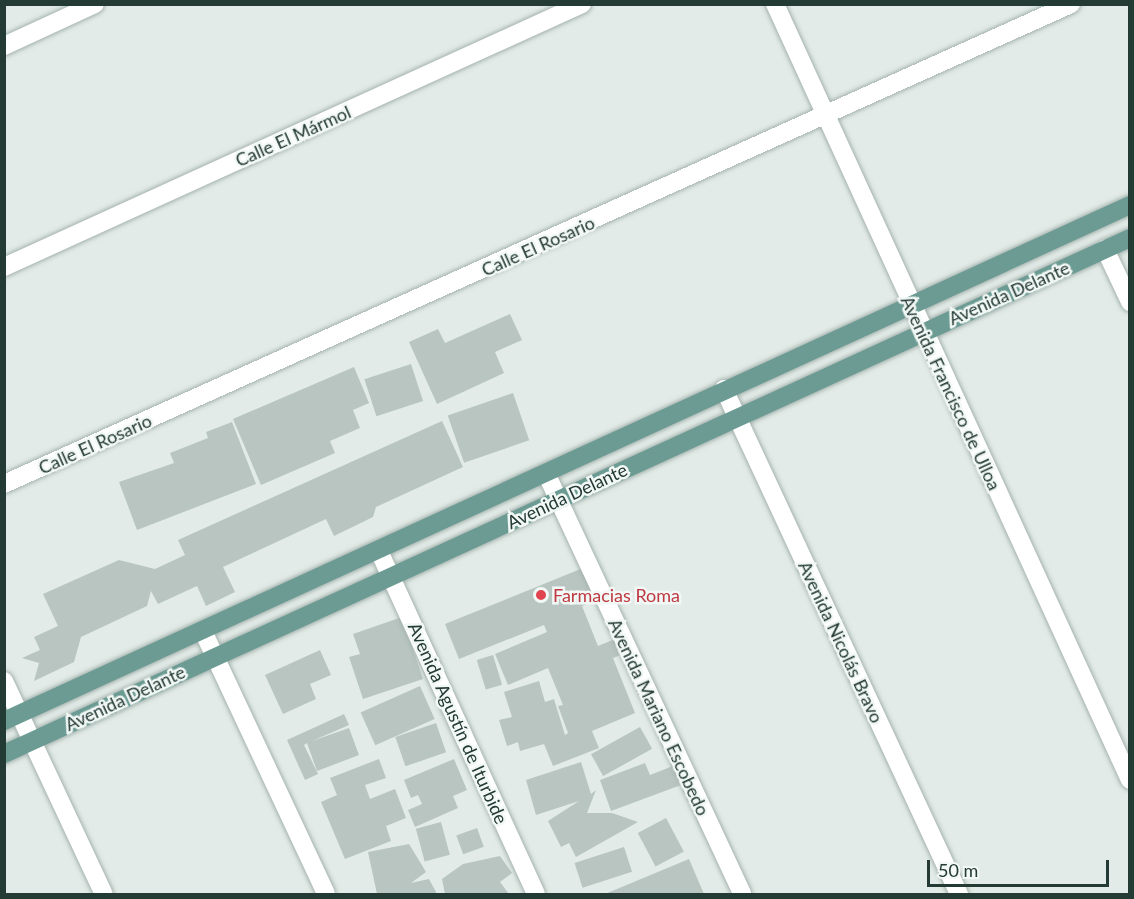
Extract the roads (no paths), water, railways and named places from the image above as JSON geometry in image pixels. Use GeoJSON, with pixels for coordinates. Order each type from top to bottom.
{"type":"FeatureCollection","features":[{"type":"Feature","properties":{"kind":"main road","name":"Avenida Delante"},"geometry":{"type":"LineString","coordinates":[[12,718],[379,551],[724,389],[1130,205]]}},
{"type":"Feature","properties":{"kind":"main road","name":"Avenida Delante"},"geometry":{"type":"LineString","coordinates":[[4,754],[1130,237]]}},
{"type":"Feature","properties":{"kind":"street"},"geometry":{"type":"LineString","coordinates":[[4,46],[95,4]]}},
{"type":"Feature","properties":{"kind":"street","name":"Calle El Mármol"},"geometry":{"type":"LineString","coordinates":[[4,267],[582,4]]}},
{"type":"Feature","properties":{"kind":"street","name":"Avenida Francisco de Ulloa"},"geometry":{"type":"LineString","coordinates":[[775,4],[910,304],[1130,780]]}},
{"type":"Feature","properties":{"kind":"street","name":"Calle El Rosario"},"geometry":{"type":"LineString","coordinates":[[4,484],[827,118],[1071,4]]}},
{"type":"Feature","properties":{"kind":"street"},"geometry":{"type":"LineString","coordinates":[[1105,249],[1130,302]]}},
{"type":"Feature","properties":{"kind":"street","name":"Avenida Nicolás Bravo"},"geometry":{"type":"LineString","coordinates":[[724,389],[958,894]]}},
{"type":"Feature","properties":{"kind":"street","name":"Avenida Mariano Escobedo"},"geometry":{"type":"LineString","coordinates":[[546,473],[742,894]]}},
{"type":"Feature","properties":{"kind":"street","name":"Avenida Agustín de Iturbide"},"geometry":{"type":"LineString","coordinates":[[379,551],[536,894]]}},
{"type":"Feature","properties":{"kind":"street"},"geometry":{"type":"LineString","coordinates":[[203,631],[326,894]]}},
{"type":"Feature","properties":{"kind":"street"},"geometry":{"type":"LineString","coordinates":[[4,681],[12,718],[32,741],[104,894]]}},
{"type":"Feature","properties":{"kind":"place","name":"Farmacias Roma"},"geometry":{"type":"Point","coordinates":[541,595]}}]}
